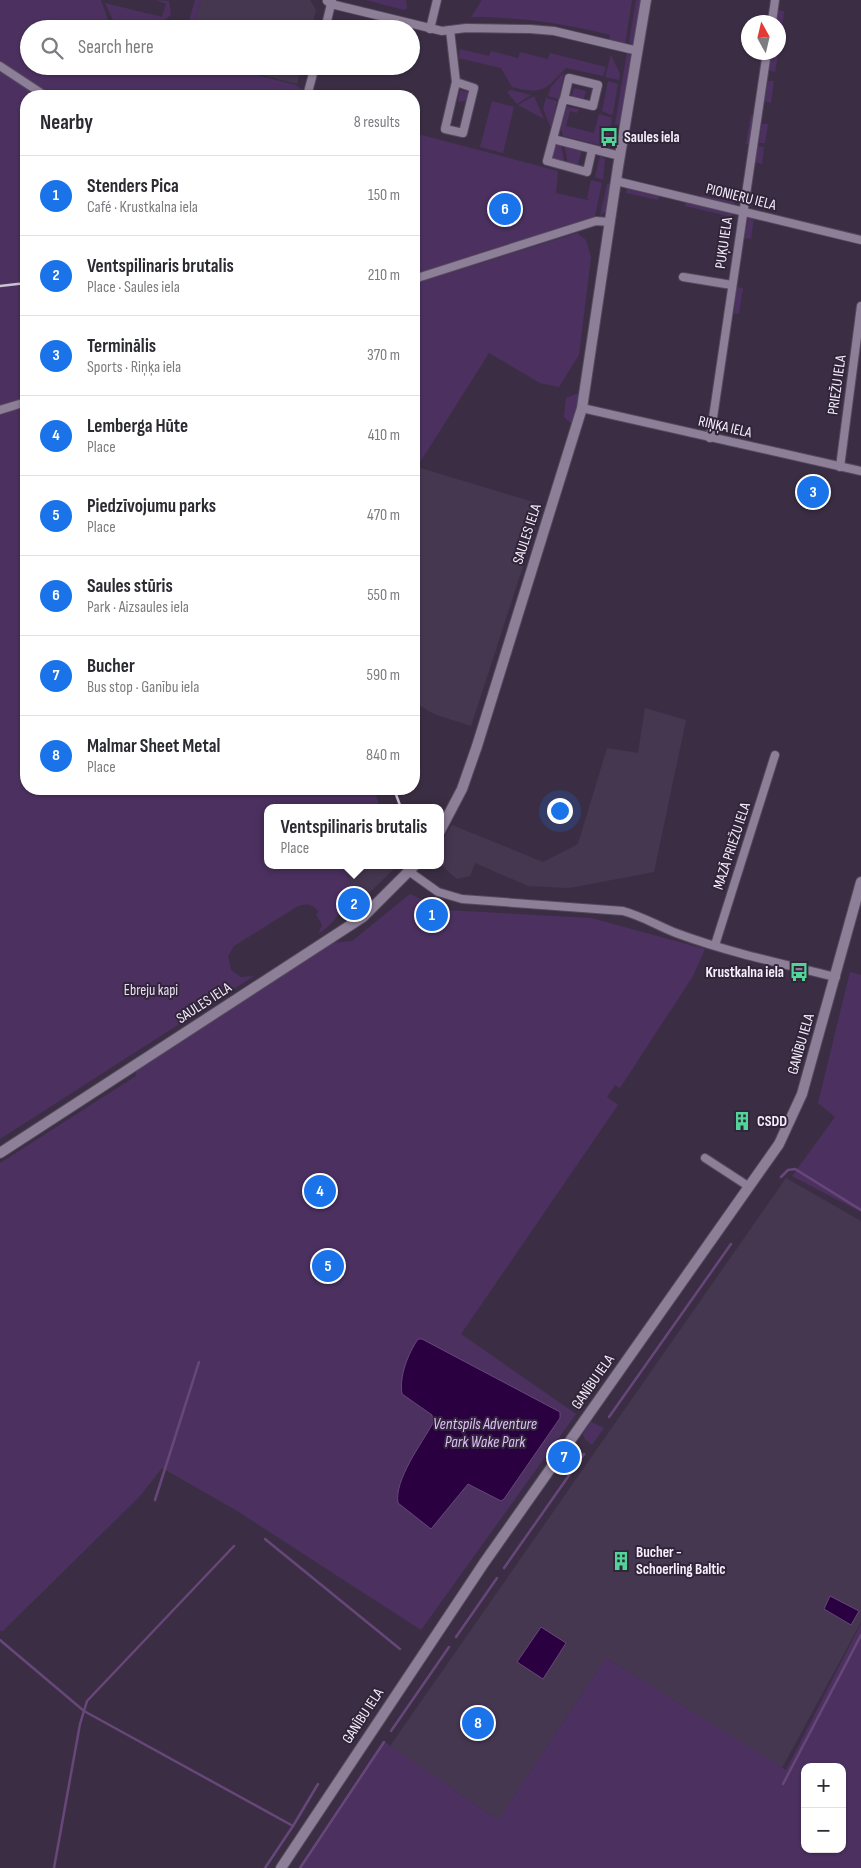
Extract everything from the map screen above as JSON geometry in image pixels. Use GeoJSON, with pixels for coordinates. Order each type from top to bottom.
{"type":"FeatureCollection","features":[{"type":"Feature","properties":{"kind":"street"},"geometry":{"type":"LineString","coordinates":[[430,28],[437,0]]}},
{"type":"Feature","properties":{"kind":"street","name":"SAULES IELA"},"geometry":{"type":"LineString","coordinates":[[444,823],[462,789],[477,746],[582,408],[616,181],[646,0]]}},
{"type":"Feature","properties":{"kind":"street"},"geometry":{"type":"LineString","coordinates":[[773,15],[775,0]]}},
{"type":"Feature","properties":{"kind":"street"},"geometry":{"type":"LineString","coordinates":[[326,20],[330,1],[400,20]]}},
{"type":"Feature","properties":{"kind":"street"},"geometry":{"type":"LineString","coordinates":[[420,25],[450,30],[461,26],[554,31],[638,51]]}},
{"type":"Feature","properties":{"kind":"street"},"geometry":{"type":"LineString","coordinates":[[450,30],[456,82],[445,129],[463,133],[474,88],[456,82]]}},
{"type":"Feature","properties":{"kind":"street","name":"PUĶU IELA"},"geometry":{"type":"LineString","coordinates":[[710,438],[766,60]]}},
{"type":"Feature","properties":{"kind":"street"},"geometry":{"type":"LineString","coordinates":[[0,66],[36,90]]}},
{"type":"Feature","properties":{"kind":"street"},"geometry":{"type":"LineString","coordinates":[[309,90],[313,75]]}},
{"type":"Feature","properties":{"kind":"street"},"geometry":{"type":"LineString","coordinates":[[564,99],[593,106],[598,85],[570,78],[564,99],[553,139],[548,161],[586,172],[592,150]]}},
{"type":"Feature","properties":{"kind":"street"},"geometry":{"type":"LineString","coordinates":[[553,139],[620,156]]}},
{"type":"Feature","properties":{"kind":"street","name":"PIONIERU IELA"},"geometry":{"type":"LineString","coordinates":[[616,181],[861,240]]}},
{"type":"Feature","properties":{"kind":"street"},"geometry":{"type":"LineString","coordinates":[[420,277],[596,221],[610,222]]}},
{"type":"Feature","properties":{"kind":"street"},"geometry":{"type":"LineString","coordinates":[[683,277],[732,285]]}},
{"type":"Feature","properties":{"kind":"street","name":"PRIEŽU IELA"},"geometry":{"type":"LineString","coordinates":[[840,467],[861,306]]}},
{"type":"Feature","properties":{"kind":"street"},"geometry":{"type":"LineString","coordinates":[[0,410],[20,404]]}},
{"type":"Feature","properties":{"kind":"street","name":"RIŅĶA IELA"},"geometry":{"type":"LineString","coordinates":[[582,408],[861,471]]}},
{"type":"Feature","properties":{"kind":"street","name":"MAZĀ PRIEŽU IELA"},"geometry":{"type":"LineString","coordinates":[[715,945],[775,755]]}},
{"type":"Feature","properties":{"kind":"street","name":"SAULES IELA"},"geometry":{"type":"LineString","coordinates":[[0,1153],[363,917],[411,869]]}},
{"type":"Feature","properties":{"kind":"street"},"geometry":{"type":"LineString","coordinates":[[413,869],[438,892],[462,899],[623,911],[644,917],[676,932],[715,945],[836,977]]}},
{"type":"Feature","properties":{"kind":"street","name":"GANĪBU IELA"},"geometry":{"type":"LineString","coordinates":[[281,1868],[441,1625],[779,1144],[798,1106],[836,977],[861,882]]}},
{"type":"Feature","properties":{"kind":"street"},"geometry":{"type":"LineString","coordinates":[[704,1158],[748,1186]]}},
{"type":"Feature","properties":{"kind":"shaded area"},"geometry":{"type":"Polygon","coordinates":[[[201,0],[310,0],[316,10],[313,20],[195,20],[201,0]]]}},
{"type":"Feature","properties":{"kind":"shaded area"},"geometry":{"type":"Polygon","coordinates":[[[262,75],[299,75],[297,84],[262,75]]]}},
{"type":"Feature","properties":{"kind":"shaded area"},"geometry":{"type":"Polygon","coordinates":[[[420,468],[543,505],[471,726],[434,714],[420,706],[420,468]]]}},
{"type":"Feature","properties":{"kind":"shaded area"},"geometry":{"type":"Polygon","coordinates":[[[645,708],[686,720],[654,872],[569,888],[528,886],[475,863],[470,876],[457,879],[444,868],[444,837],[452,825],[543,862],[578,844],[607,748],[638,753],[645,708]]]}},
{"type":"Feature","properties":{"kind":"shaded area"},"geometry":{"type":"Polygon","coordinates":[[[347,869],[394,869],[367,895],[352,891],[347,869]]]}},
{"type":"Feature","properties":{"kind":"shaded area"},"geometry":{"type":"Polygon","coordinates":[[[786,1178],[861,1221],[861,1622],[782,1768],[606,1658],[498,1820],[390,1746],[786,1178]]]}},
{"type":"Feature","properties":{"kind":"green space","name":"Ebreju kapi"},"geometry":{"type":"Polygon","coordinates":[[[0,0],[101,0],[108,20],[20,20],[20,75],[257,75],[296,85],[303,90],[20,90],[20,795],[376,795],[379,804],[264,804],[264,869],[347,869],[352,891],[334,920],[318,934],[322,925],[316,914],[319,912],[307,904],[301,905],[234,946],[228,956],[231,970],[241,977],[254,976],[0,1139],[0,0]]]}},
{"type":"Feature","properties":{"kind":"green space"},"geometry":{"type":"Polygon","coordinates":[[[156,0],[169,1],[171,15],[164,20],[113,20],[105,3],[162,17],[166,4],[156,0]]]}},
{"type":"Feature","properties":{"kind":"green space"},"geometry":{"type":"Polygon","coordinates":[[[195,0],[201,0],[195,20],[189,20],[195,0]]]}},
{"type":"Feature","properties":{"kind":"green space"},"geometry":{"type":"Polygon","coordinates":[[[366,0],[406,0],[407,8],[404,10],[366,0]]]}},
{"type":"Feature","properties":{"kind":"green space"},"geometry":{"type":"Polygon","coordinates":[[[482,0],[632,0],[625,44],[609,40],[610,35],[558,24],[506,18],[471,17],[482,0]]]}},
{"type":"Feature","properties":{"kind":"green space"},"geometry":{"type":"Polygon","coordinates":[[[636,0],[642,0],[633,46],[629,42],[636,0]]]}},
{"type":"Feature","properties":{"kind":"green space"},"geometry":{"type":"Polygon","coordinates":[[[778,10],[784,11],[784,15],[778,15],[778,10]]]}},
{"type":"Feature","properties":{"kind":"green space"},"geometry":{"type":"Polygon","coordinates":[[[460,49],[489,56],[491,51],[518,58],[520,52],[548,59],[550,53],[606,67],[603,76],[566,68],[543,89],[522,89],[512,87],[501,68],[458,58],[460,49]]]}},
{"type":"Feature","properties":{"kind":"green space"},"geometry":{"type":"Polygon","coordinates":[[[627,52],[632,56],[623,114],[618,125],[615,124],[627,52]]]}},
{"type":"Feature","properties":{"kind":"green space"},"geometry":{"type":"Polygon","coordinates":[[[611,55],[620,74],[619,80],[605,77],[611,55]]]}},
{"type":"Feature","properties":{"kind":"green space"},"geometry":{"type":"Polygon","coordinates":[[[771,60],[777,60],[775,72],[769,70],[771,60]]]}},
{"type":"Feature","properties":{"kind":"green space"},"geometry":{"type":"Polygon","coordinates":[[[564,72],[559,99],[548,96],[551,87],[564,72]]]}},
{"type":"Feature","properties":{"kind":"green space"},"geometry":{"type":"Polygon","coordinates":[[[608,81],[618,84],[613,113],[611,115],[602,111],[608,81]]]}},
{"type":"Feature","properties":{"kind":"green space"},"geometry":{"type":"Polygon","coordinates":[[[768,81],[774,81],[771,103],[765,101],[768,81]]]}},
{"type":"Feature","properties":{"kind":"green space"},"geometry":{"type":"Polygon","coordinates":[[[574,88],[586,91],[583,102],[571,99],[574,88]]]}},
{"type":"Feature","properties":{"kind":"green space"},"geometry":{"type":"Polygon","coordinates":[[[460,90],[471,93],[469,100],[458,102],[460,90]]]}},
{"type":"Feature","properties":{"kind":"green space"},"geometry":{"type":"Polygon","coordinates":[[[511,90],[531,95],[517,104],[507,92],[511,90]]]}},
{"type":"Feature","properties":{"kind":"green space"},"geometry":{"type":"Polygon","coordinates":[[[534,96],[544,119],[518,105],[534,96]]]}},
{"type":"Feature","properties":{"kind":"green space"},"geometry":{"type":"Polygon","coordinates":[[[546,98],[557,101],[551,128],[543,109],[546,98]]]}},
{"type":"Feature","properties":{"kind":"green space"},"geometry":{"type":"Polygon","coordinates":[[[492,101],[514,107],[503,153],[480,147],[492,101]]]}},
{"type":"Feature","properties":{"kind":"green space"},"geometry":{"type":"Polygon","coordinates":[[[567,107],[579,109],[577,113],[570,111],[566,126],[594,133],[599,114],[612,118],[607,147],[563,136],[561,128],[567,107]]]}},
{"type":"Feature","properties":{"kind":"green space"},"geometry":{"type":"Polygon","coordinates":[[[751,115],[755,116],[751,144],[746,144],[751,115]]]}},
{"type":"Feature","properties":{"kind":"green space"},"geometry":{"type":"Polygon","coordinates":[[[762,124],[768,124],[765,143],[759,143],[762,124]]]}},
{"type":"Feature","properties":{"kind":"green space"},"geometry":{"type":"Polygon","coordinates":[[[420,135],[558,171],[556,193],[592,201],[587,199],[591,180],[602,183],[595,216],[420,272],[420,135]]]}},
{"type":"Feature","properties":{"kind":"green space"},"geometry":{"type":"Polygon","coordinates":[[[555,143],[561,145],[565,164],[552,159],[555,143]]]}},
{"type":"Feature","properties":{"kind":"green space"},"geometry":{"type":"Polygon","coordinates":[[[564,145],[582,150],[577,167],[568,164],[564,145]]]}},
{"type":"Feature","properties":{"kind":"green space"},"geometry":{"type":"Polygon","coordinates":[[[758,146],[764,147],[762,164],[755,162],[758,146]]]}},
{"type":"Feature","properties":{"kind":"green space"},"geometry":{"type":"Polygon","coordinates":[[[600,156],[605,159],[603,180],[595,177],[600,156]]]}},
{"type":"Feature","properties":{"kind":"green space"},"geometry":{"type":"Polygon","coordinates":[[[607,184],[611,184],[606,211],[600,216],[607,184]]]}},
{"type":"Feature","properties":{"kind":"green space"},"geometry":{"type":"Polygon","coordinates":[[[627,187],[659,195],[658,200],[626,193],[627,187]]]}},
{"type":"Feature","properties":{"kind":"green space"},"geometry":{"type":"Polygon","coordinates":[[[701,195],[735,202],[734,206],[701,197],[701,195]]]}},
{"type":"Feature","properties":{"kind":"green space"},"geometry":{"type":"Polygon","coordinates":[[[686,201],[733,212],[732,217],[685,206],[686,201]]]}},
{"type":"Feature","properties":{"kind":"green space"},"geometry":{"type":"Polygon","coordinates":[[[754,217],[751,239],[745,238],[748,218],[754,217]]]}},
{"type":"Feature","properties":{"kind":"green space"},"geometry":{"type":"Polygon","coordinates":[[[577,233],[586,240],[591,257],[579,355],[559,387],[540,383],[489,353],[420,462],[420,282],[577,233]]]}},
{"type":"Feature","properties":{"kind":"green space"},"geometry":{"type":"Polygon","coordinates":[[[737,287],[743,288],[739,314],[734,313],[737,287]]]}},
{"type":"Feature","properties":{"kind":"green space"},"geometry":{"type":"Polygon","coordinates":[[[581,394],[573,425],[564,417],[566,398],[581,394]]]}},
{"type":"Feature","properties":{"kind":"green space"},"geometry":{"type":"Polygon","coordinates":[[[410,894],[445,910],[591,918],[705,949],[693,976],[620,1088],[615,1085],[607,1097],[618,1105],[461,1334],[576,1414],[421,1630],[234,1509],[162,1468],[140,1496],[3,1631],[0,1631],[0,1163],[136,1076],[136,1071],[331,943],[352,941],[410,894]]]}},
{"type":"Feature","properties":{"kind":"green space"},"geometry":{"type":"Polygon","coordinates":[[[850,972],[861,975],[861,1212],[792,1176],[835,1117],[818,1103],[850,972]]]}},
{"type":"Feature","properties":{"kind":"green space"},"geometry":{"type":"Polygon","coordinates":[[[591,1422],[604,1428],[592,1445],[585,1439],[583,1434],[591,1422]]]}},
{"type":"Feature","properties":{"kind":"green space"},"geometry":{"type":"Polygon","coordinates":[[[861,1624],[861,1868],[299,1868],[383,1741],[498,1820],[606,1658],[786,1770],[861,1624]]]}},
{"type":"Feature","properties":{"kind":"water","name":"Ventspils Adventure Park Wake Park"},"geometry":{"type":"Polygon","coordinates":[[[418,1339],[422,1339],[560,1412],[560,1418],[504,1499],[501,1501],[468,1484],[431,1529],[398,1503],[400,1484],[404,1473],[433,1423],[432,1415],[402,1394],[401,1387],[405,1365],[418,1339]]]}},
{"type":"Feature","properties":{"kind":"water"},"geometry":{"type":"Polygon","coordinates":[[[830,1596],[859,1611],[851,1625],[824,1609],[830,1596]]]}},
{"type":"Feature","properties":{"kind":"water"},"geometry":{"type":"Polygon","coordinates":[[[541,1627],[566,1643],[543,1679],[517,1662],[541,1627]]]}},
{"type":"Feature","properties":{"kind":"waterway"},"geometry":{"type":"LineString","coordinates":[[781,1177],[788,1170],[795,1169],[861,1210]]}},
{"type":"Feature","properties":{"kind":"waterway"},"geometry":{"type":"LineString","coordinates":[[609,1417],[731,1244]]}},
{"type":"Feature","properties":{"kind":"waterway"},"geometry":{"type":"LineString","coordinates":[[155,1500],[199,1362]]}},
{"type":"Feature","properties":{"kind":"waterway"},"geometry":{"type":"LineString","coordinates":[[504,1568],[584,1454]]}},
{"type":"Feature","properties":{"kind":"waterway"},"geometry":{"type":"LineString","coordinates":[[265,1539],[400,1649]]}},
{"type":"Feature","properties":{"kind":"waterway"},"geometry":{"type":"LineString","coordinates":[[54,1868],[80,1724],[87,1701],[234,1546]]}},
{"type":"Feature","properties":{"kind":"waterway"},"geometry":{"type":"LineString","coordinates":[[456,1637],[497,1578]]}},
{"type":"Feature","properties":{"kind":"waterway"},"geometry":{"type":"LineString","coordinates":[[783,1784],[861,1635]]}},
{"type":"Feature","properties":{"kind":"waterway"},"geometry":{"type":"LineString","coordinates":[[0,1640],[84,1711],[293,1826],[318,1784]]}},
{"type":"Feature","properties":{"kind":"waterway"},"geometry":{"type":"LineString","coordinates":[[391,1731],[449,1647]]}},
{"type":"Feature","properties":{"kind":"waterway"},"geometry":{"type":"LineString","coordinates":[[300,1868],[384,1742]]}},
{"type":"Feature","properties":{"kind":"waterway"},"geometry":{"type":"LineString","coordinates":[[265,1868],[293,1826]]}},
{"type":"Feature","properties":{"kind":"railway"},"geometry":{"type":"LineString","coordinates":[[0,286],[20,284]]}},
{"type":"Feature","properties":{"kind":"railway"},"geometry":{"type":"LineString","coordinates":[[396,795],[400,804]]}},
{"type":"Feature","properties":{"kind":"place","name":"Saules iela"},"geometry":{"type":"Point","coordinates":[609,137]}},
{"type":"Feature","properties":{"kind":"place","name":"Saules stūris"},"geometry":{"type":"Point","coordinates":[505,209]}},
{"type":"Feature","properties":{"kind":"place","name":"Terminālis"},"geometry":{"type":"Point","coordinates":[813,492]}},
{"type":"Feature","properties":{"kind":"place","name":"Ventspilinaris brutalis"},"geometry":{"type":"Point","coordinates":[354,904]}},
{"type":"Feature","properties":{"kind":"place","name":"Stenders Pica"},"geometry":{"type":"Point","coordinates":[432,915]}},
{"type":"Feature","properties":{"kind":"place","name":"Krustkalna iela"},"geometry":{"type":"Point","coordinates":[799,972]}},
{"type":"Feature","properties":{"kind":"place","name":"CSDD"},"geometry":{"type":"Point","coordinates":[742,1121]}},
{"type":"Feature","properties":{"kind":"place","name":"Lemberga Hūte"},"geometry":{"type":"Point","coordinates":[320,1191]}},
{"type":"Feature","properties":{"kind":"place","name":"Piedzīvojumu parks"},"geometry":{"type":"Point","coordinates":[328,1266]}},
{"type":"Feature","properties":{"kind":"place","name":"Bucher"},"geometry":{"type":"Point","coordinates":[564,1457]}},
{"type":"Feature","properties":{"kind":"place","name":"Bucher - Schoerling Baltic"},"geometry":{"type":"Point","coordinates":[621,1561]}},
{"type":"Feature","properties":{"kind":"place","name":"Malmar Sheet Metal"},"geometry":{"type":"Point","coordinates":[478,1723]}}]}
